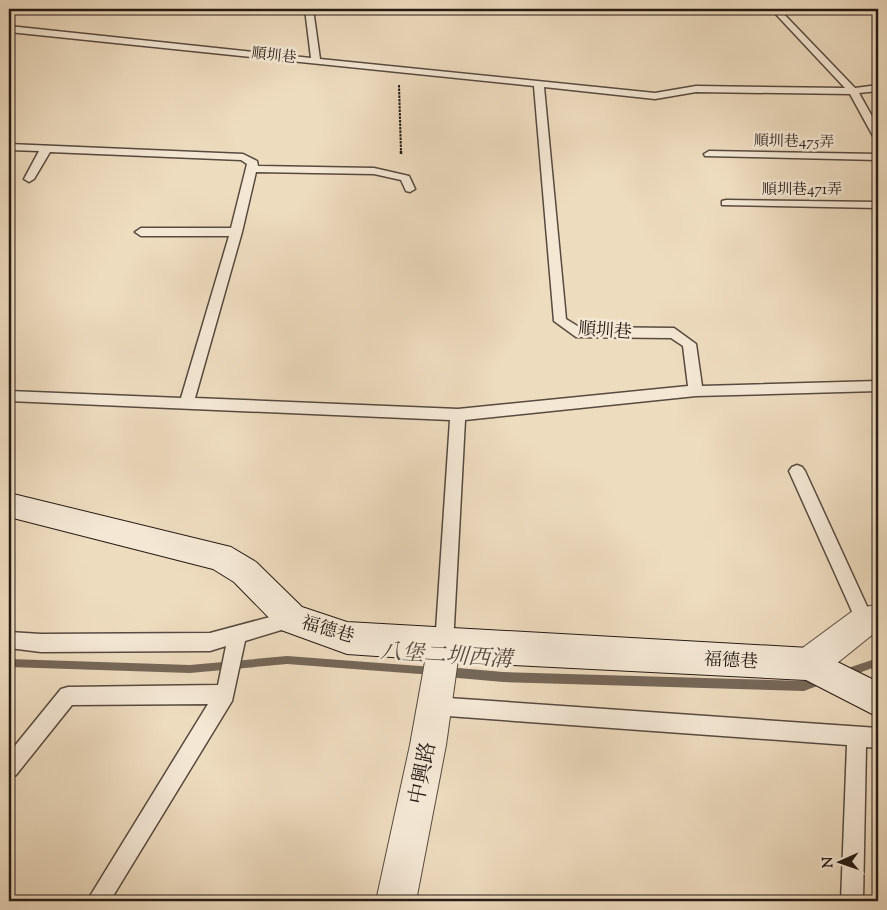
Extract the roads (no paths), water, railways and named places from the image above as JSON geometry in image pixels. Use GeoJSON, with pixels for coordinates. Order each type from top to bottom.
{"type":"FeatureCollection","features":[{"type":"Feature","properties":{"kind":"street","name":"福德巷"},"geometry":{"type":"LineString","coordinates":[[9,504],[220,557],[245,572],[292,619],[347,638],[444,645],[809,664],[878,700]]}},
{"type":"Feature","properties":{"kind":"street"},"geometry":{"type":"LineString","coordinates":[[809,664],[872,620]]}},
{"type":"Feature","properties":{"kind":"street","name":"中興路"},"geometry":{"type":"LineString","coordinates":[[396,901],[444,645]]}},
{"type":"Feature","properties":{"kind":"lane"},"geometry":{"type":"LineString","coordinates":[[309,9],[316,60]]}},
{"type":"Feature","properties":{"kind":"lane"},"geometry":{"type":"LineString","coordinates":[[775,9],[853,91],[878,134]]}},
{"type":"Feature","properties":{"kind":"lane","name":"順圳巷"},"geometry":{"type":"LineString","coordinates":[[9,29],[655,96],[696,89],[853,91],[878,88]]}},
{"type":"Feature","properties":{"kind":"lane","name":"順圳巷"},"geometry":{"type":"LineString","coordinates":[[539,84],[560,321],[576,332],[674,333],[689,344],[696,391]]}},
{"type":"Feature","properties":{"kind":"lane"},"geometry":{"type":"LineString","coordinates":[[9,147],[243,157],[253,163],[236,232],[187,402]]}},
{"type":"Feature","properties":{"kind":"lane"},"geometry":{"type":"LineString","coordinates":[[29,179],[46,149]]}},
{"type":"Feature","properties":{"kind":"lane","name":"順圳巷475弄"},"geometry":{"type":"LineString","coordinates":[[709,154],[878,157]]}},
{"type":"Feature","properties":{"kind":"lane"},"geometry":{"type":"LineString","coordinates":[[252,169],[374,171],[405,178],[410,190]]}},
{"type":"Feature","properties":{"kind":"lane","name":"順圳巷471弄"},"geometry":{"type":"LineString","coordinates":[[726,204],[878,204]]}},
{"type":"Feature","properties":{"kind":"lane"},"geometry":{"type":"LineString","coordinates":[[141,232],[236,232]]}},
{"type":"Feature","properties":{"kind":"lane"},"geometry":{"type":"LineString","coordinates":[[9,396],[52,399],[187,402],[458,416],[696,391],[878,386]]}},
{"type":"Feature","properties":{"kind":"lane"},"geometry":{"type":"LineString","coordinates":[[444,645],[458,416]]}},
{"type":"Feature","properties":{"kind":"lane"},"geometry":{"type":"LineString","coordinates":[[797,471],[872,620]]}},
{"type":"Feature","properties":{"kind":"lane"},"geometry":{"type":"LineString","coordinates":[[9,640],[42,643],[210,642],[292,619]]}},
{"type":"Feature","properties":{"kind":"lane"},"geometry":{"type":"LineString","coordinates":[[98,901],[225,694],[237,635]]}},
{"type":"Feature","properties":{"kind":"lane"},"geometry":{"type":"LineString","coordinates":[[9,768],[68,696],[225,694]]}},
{"type":"Feature","properties":{"kind":"lane"},"geometry":{"type":"LineString","coordinates":[[434,706],[878,738]]}},
{"type":"Feature","properties":{"kind":"lane"},"geometry":{"type":"LineString","coordinates":[[852,901],[857,736]]}},
{"type":"Feature","properties":{"kind":"waterway","name":"八堡二圳西溝"},"geometry":{"type":"LineString","coordinates":[[9,663],[190,669],[287,660],[433,671]]}},
{"type":"Feature","properties":{"kind":"waterway","name":"八堡二圳西溝"},"geometry":{"type":"LineString","coordinates":[[845,673],[878,662]]}},
{"type":"Feature","properties":{"kind":"waterway","name":"八堡二圳西溝"},"geometry":{"type":"LineString","coordinates":[[447,672],[503,677],[804,686],[822,680]]}}]}
